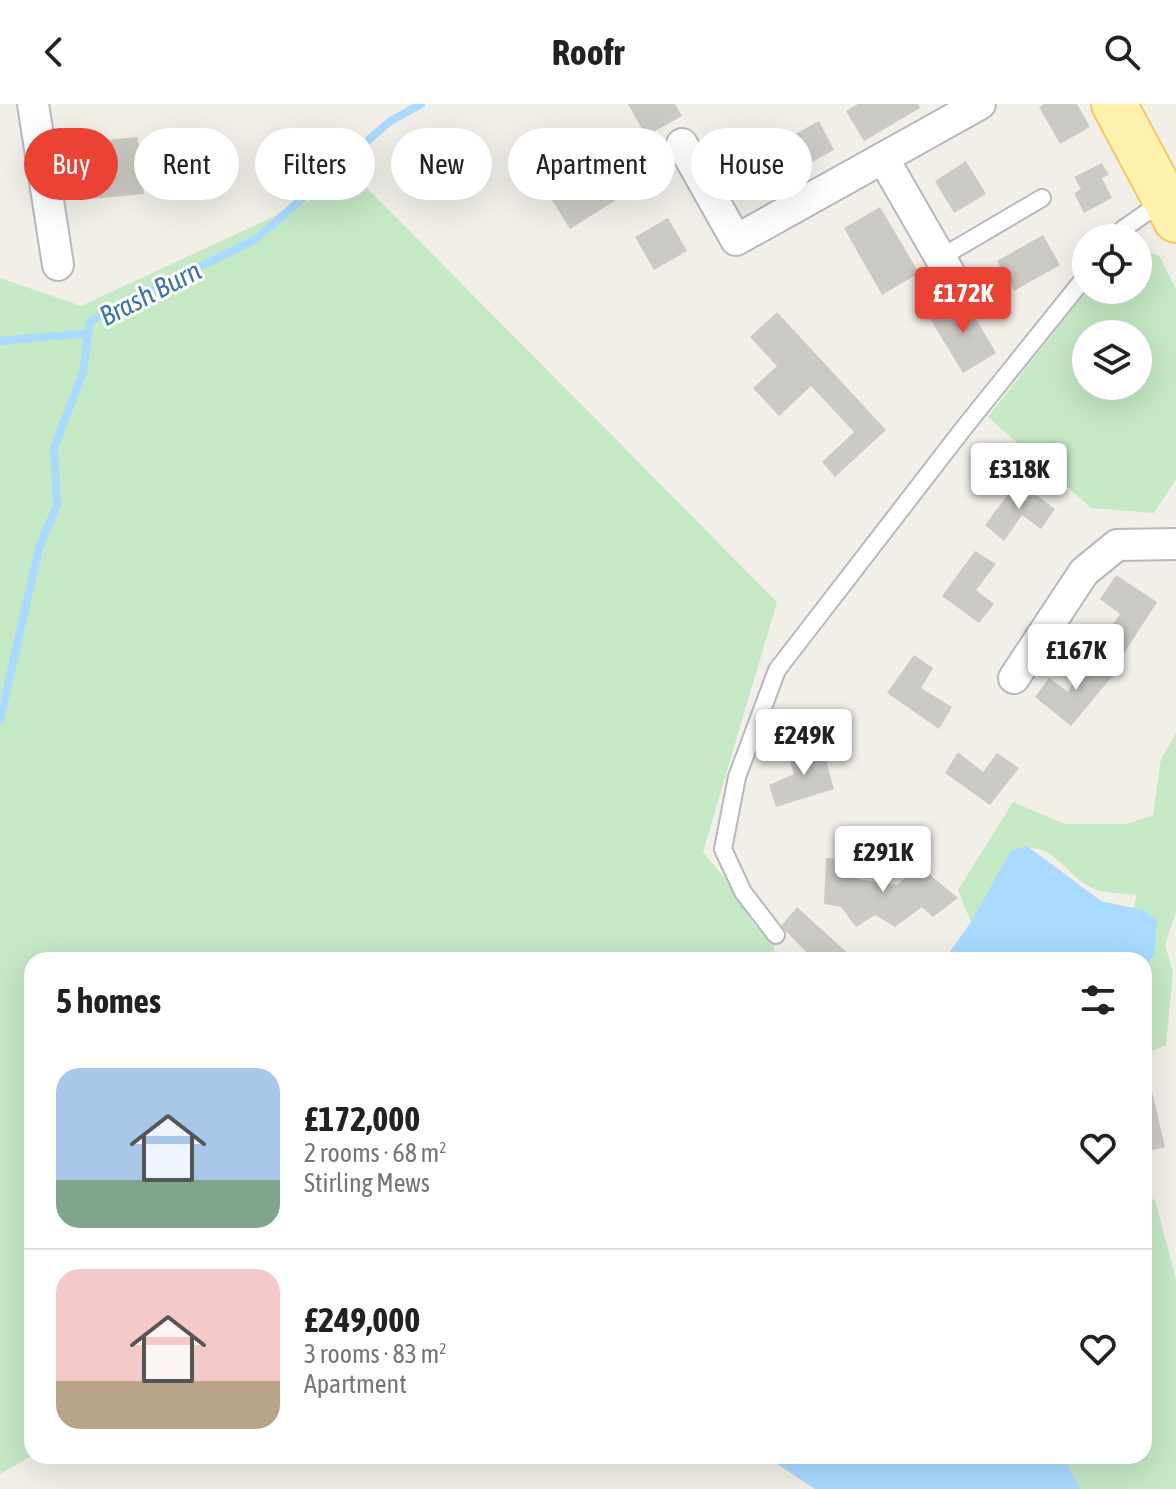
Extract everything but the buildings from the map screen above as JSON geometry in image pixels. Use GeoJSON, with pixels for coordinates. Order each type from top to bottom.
{"type":"FeatureCollection","features":[{"type":"Feature","properties":{"kind":"main road"},"geometry":{"type":"LineString","coordinates":[[1114,104],[1168,190]]}},
{"type":"Feature","properties":{"kind":"street"},"geometry":{"type":"LineString","coordinates":[[33,104],[58,265]]}},
{"type":"Feature","properties":{"kind":"street"},"geometry":{"type":"LineString","coordinates":[[682,144],[736,240],[980,104]]}},
{"type":"Feature","properties":{"kind":"street"},"geometry":{"type":"LineString","coordinates":[[883,158],[963,297]]}},
{"type":"Feature","properties":{"kind":"street"},"geometry":{"type":"LineString","coordinates":[[1014,678],[1084,572],[1117,545],[1176,544]]}},
{"type":"Feature","properties":{"kind":"lane"},"geometry":{"type":"LineString","coordinates":[[1129,224],[1168,190]]}},
{"type":"Feature","properties":{"kind":"lane"},"geometry":{"type":"LineString","coordinates":[[940,258],[1042,198]]}},
{"type":"Feature","properties":{"kind":"lane"},"geometry":{"type":"LineString","coordinates":[[776,935],[743,892],[723,849],[737,777],[777,670],[1072,293]]}},
{"type":"Feature","properties":{"kind":"green space"},"geometry":{"type":"Polygon","coordinates":[[[375,196],[777,602],[703,852],[723,876],[755,926],[776,935],[773,952],[24,952],[24,1460],[0,1474],[0,278],[81,306],[310,200],[375,200],[375,196]]]}},
{"type":"Feature","properties":{"kind":"green space"},"geometry":{"type":"Polygon","coordinates":[[[1152,253],[1160,257],[1176,289],[1176,479],[1154,513],[1091,508],[988,417],[1076,304],[1152,304],[1152,253]]]}},
{"type":"Feature","properties":{"kind":"green space"},"geometry":{"type":"Polygon","coordinates":[[[1176,733],[1176,912],[1165,945],[1173,972],[1166,1045],[1152,1051],[1152,952],[1138,952],[1126,936],[1137,895],[1092,888],[1047,852],[1026,848],[1011,851],[971,922],[958,890],[1013,802],[1065,824],[1127,824],[1153,815],[1161,759],[1176,733]]]}},
{"type":"Feature","properties":{"kind":"green space"},"geometry":{"type":"Polygon","coordinates":[[[1152,1199],[1155,1200],[1176,1279],[1176,1489],[1081,1489],[1067,1464],[1152,1464],[1152,1199]]]}},
{"type":"Feature","properties":{"kind":"water"},"geometry":{"type":"Polygon","coordinates":[[[1027,846],[1101,901],[1143,910],[1157,920],[1155,953],[1152,957],[1152,952],[950,952],[971,922],[1011,850],[1027,846]]]}},
{"type":"Feature","properties":{"kind":"water"},"geometry":{"type":"Polygon","coordinates":[[[777,1464],[1067,1464],[1081,1489],[815,1489],[777,1464]]]}},
{"type":"Feature","properties":{"kind":"waterway","name":"Brash Burn"},"geometry":{"type":"LineString","coordinates":[[0,720],[39,548],[57,505],[54,448],[83,372],[90,321],[256,239],[389,122],[421,104]]}},
{"type":"Feature","properties":{"kind":"waterway"},"geometry":{"type":"LineString","coordinates":[[0,341],[88,333]]}}]}
